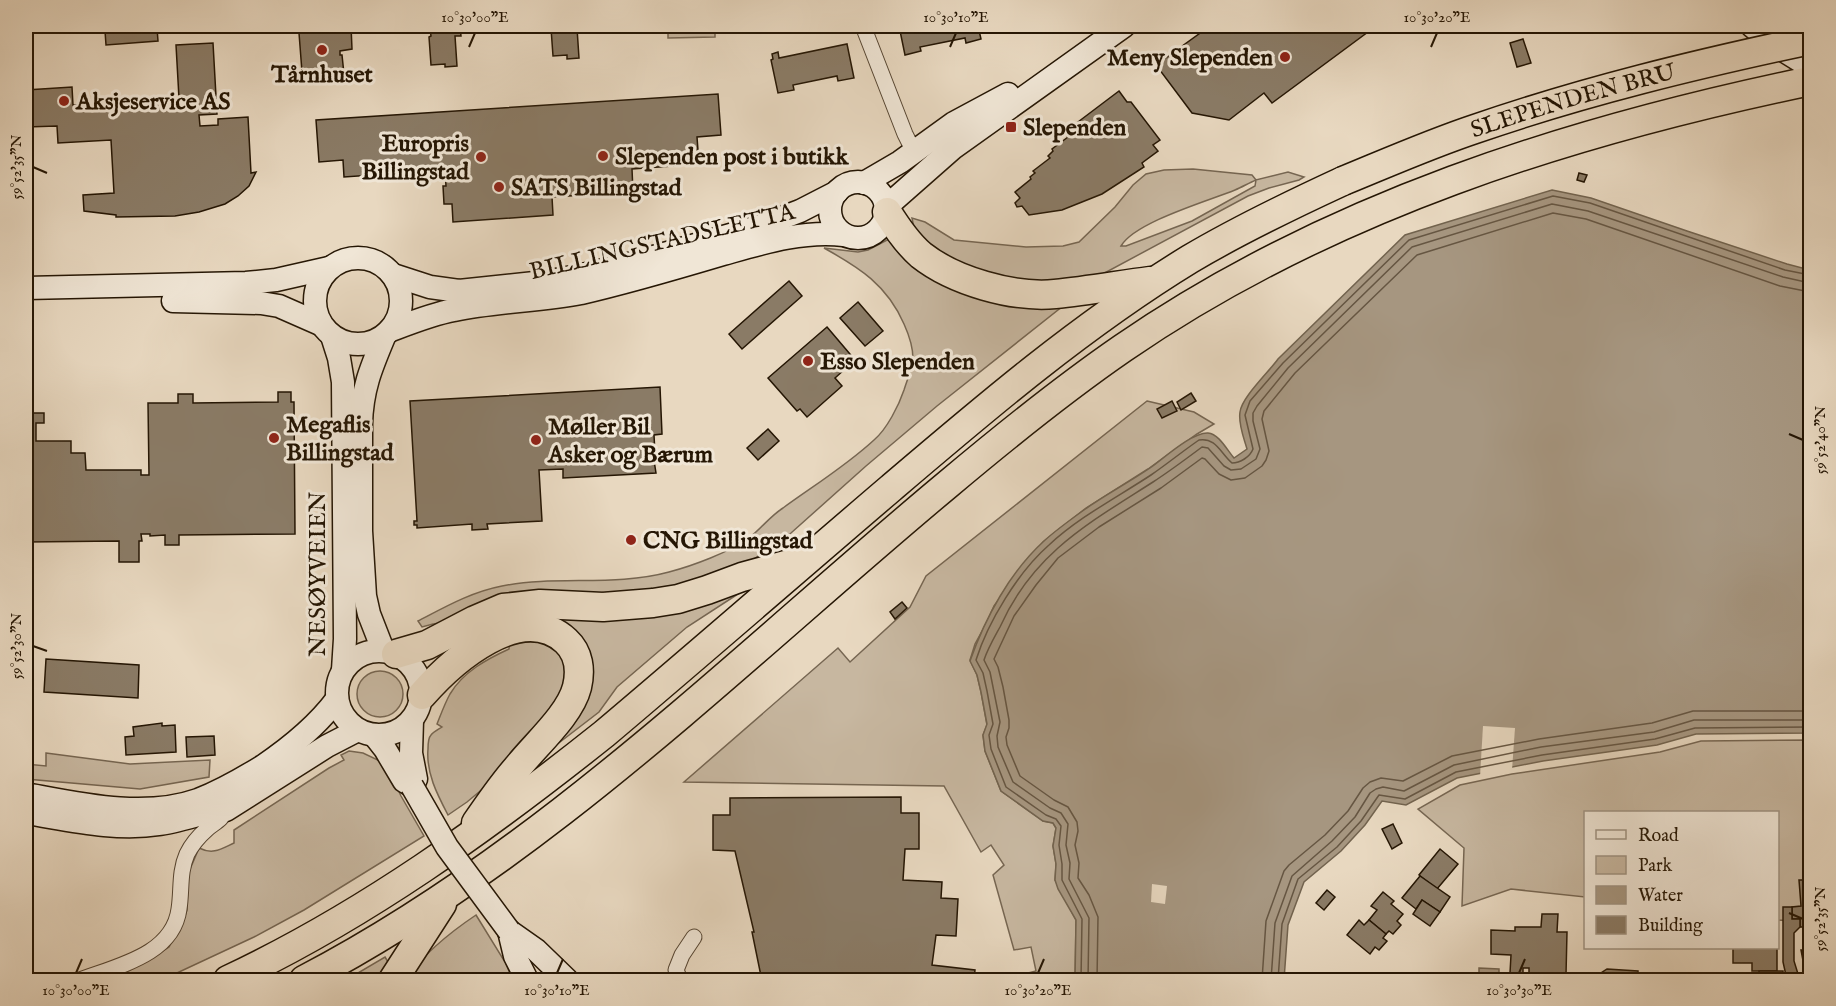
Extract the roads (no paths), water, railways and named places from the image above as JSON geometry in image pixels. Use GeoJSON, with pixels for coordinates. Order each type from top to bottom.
{"type":"FeatureCollection","features":[{"type":"Feature","properties":{"kind":"highway","name":"SLEPENDEN BRU"},"geometry":{"type":"LineString","coordinates":[[228,981],[317,935],[417,873],[540,785],[604,734],[978,414],[1060,348],[1158,279],[1191,259],[1249,227],[1343,181],[1465,133],[1613,86],[1810,40]]}},
{"type":"Feature","properties":{"kind":"highway","name":"SLEPENDEN BRU"},"geometry":{"type":"LineString","coordinates":[[304,981],[401,926],[561,814],[984,454],[1124,347],[1209,294],[1361,217],[1423,190],[1557,145],[1639,122],[1810,81]]}},
{"type":"Feature","properties":{"kind":"highway"},"geometry":{"type":"LineString","coordinates":[[886,210],[908,242],[933,263],[955,274],[999,289],[1024,294],[1054,294],[1158,279]]}},
{"type":"Feature","properties":{"kind":"highway"},"geometry":{"type":"LineString","coordinates":[[389,652],[427,645],[503,608],[540,604],[603,607],[670,600],[809,558]]}},
{"type":"Feature","properties":{"kind":"highway"},"geometry":{"type":"LineString","coordinates":[[415,718],[437,678],[485,641],[514,629],[540,628],[551,631],[569,644],[576,653],[579,675],[577,689],[572,699],[544,737],[492,798],[466,839]]}},
{"type":"Feature","properties":{"kind":"highway"},"geometry":{"type":"LineString","coordinates":[[393,981],[448,895]]}},
{"type":"Feature","properties":{"kind":"main road"},"geometry":{"type":"LineString","coordinates":[[864,183],[889,169],[954,123],[1042,73],[1108,26]]}},
{"type":"Feature","properties":{"kind":"main road"},"geometry":{"type":"LineString","coordinates":[[886,210],[953,148],[1124,26]]}},
{"type":"Feature","properties":{"kind":"main road"},"geometry":{"type":"LineString","coordinates":[[1752,26],[1792,57],[1810,66]]}},
{"type":"Feature","properties":{"kind":"main road"},"geometry":{"type":"LineString","coordinates":[[854,182],[864,183],[876,189],[885,202],[886,210],[884,222],[872,236],[853,238],[836,229],[831,220],[830,210],[831,200],[837,192],[854,182]]}},
{"type":"Feature","properties":{"kind":"main road","name":"BILLINGSTADSLETTA"},"geometry":{"type":"LineString","coordinates":[[393,275],[430,287],[459,291],[578,276],[622,266],[758,227],[800,211],[837,192]]}},
{"type":"Feature","properties":{"kind":"main road","name":"BILLINGSTADSLETTA"},"geometry":{"type":"LineString","coordinates":[[387,334],[432,315],[457,309],[580,293],[761,243],[806,235],[827,233],[844,235]]}},
{"type":"Feature","properties":{"kind":"main road"},"geometry":{"type":"LineString","coordinates":[[26,288],[246,283],[276,280],[329,268],[347,259],[368,259],[377,262],[393,275],[399,286],[401,298],[396,322],[387,334],[360,345],[340,341],[326,330],[279,306],[261,303],[135,300],[26,302]]}},
{"type":"Feature","properties":{"kind":"main road"},"geometry":{"type":"LineString","coordinates":[[326,330],[316,314],[315,294],[317,284],[329,268]]}},
{"type":"Feature","properties":{"kind":"main road","name":"NESØYVEIEN"},"geometry":{"type":"LineString","coordinates":[[326,330],[339,358],[343,382],[345,639],[343,670]]}},
{"type":"Feature","properties":{"kind":"main road","name":"NESØYVEIEN"},"geometry":{"type":"LineString","coordinates":[[387,334],[367,378],[362,406],[361,531],[365,596],[369,614],[389,652]]}},
{"type":"Feature","properties":{"kind":"main road"},"geometry":{"type":"LineString","coordinates":[[412,786],[416,779],[415,718],[421,682],[416,670],[407,660],[389,652],[366,652],[353,659],[343,670],[338,684],[337,699],[341,712],[350,723],[372,738],[404,781],[412,786],[433,827],[509,931],[536,950],[563,977]]}},
{"type":"Feature","properties":{"kind":"main road"},"geometry":{"type":"LineString","coordinates":[[26,794],[105,806],[135,808],[166,806],[197,800],[240,780],[286,750],[324,716],[337,699]]}},
{"type":"Feature","properties":{"kind":"main road"},"geometry":{"type":"LineString","coordinates":[[26,813],[102,825],[127,826],[159,824],[219,809],[226,810],[327,746],[395,732],[415,718]]}},
{"type":"Feature","properties":{"kind":"main road"},"geometry":{"type":"LineString","coordinates":[[509,931],[515,956],[527,981]]}},
{"type":"Feature","properties":{"kind":"street"},"geometry":{"type":"LineString","coordinates":[[863,26],[914,152]]}},
{"type":"Feature","properties":{"kind":"street"},"geometry":{"type":"LineString","coordinates":[[80,981],[149,953],[165,939],[172,929],[179,909],[181,873],[188,852],[201,834],[224,816],[226,810]]}},
{"type":"Feature","properties":{"kind":"street"},"geometry":{"type":"LineString","coordinates":[[681,981],[676,970],[682,955],[694,937]]}},
{"type":"Feature","properties":{"kind":"water"},"geometry":{"type":"Polygon","coordinates":[[[1552,190],[1591,198],[1810,270],[1810,733],[1696,734],[1657,745],[1543,761],[1457,778],[1406,805],[1382,801],[1365,825],[1341,851],[1304,882],[1288,925],[1284,980],[1075,980],[1076,920],[1055,880],[1056,864],[1053,846],[1056,828],[1053,823],[1043,821],[1001,791],[985,751],[983,735],[987,724],[977,675],[970,661],[983,628],[1000,596],[1020,567],[1053,533],[1186,441],[1208,433],[1219,439],[1234,458],[1247,449],[1240,412],[1250,392],[1278,359],[1405,235],[1552,190]]]}},
{"type":"Feature","properties":{"kind":"water"},"geometry":{"type":"Polygon","coordinates":[[[1479,968],[1499,969],[1499,980],[1479,980],[1479,968]]]}},
{"type":"Feature","properties":{"kind":"place","name":"Tårnhuset"},"geometry":{"type":"Point","coordinates":[322,50]}},
{"type":"Feature","properties":{"kind":"place","name":"Meny Slependen"},"geometry":{"type":"Point","coordinates":[1285,57]}},
{"type":"Feature","properties":{"kind":"place","name":"Aksjeservice AS"},"geometry":{"type":"Point","coordinates":[64,101]}},
{"type":"Feature","properties":{"kind":"place","name":"Slependen"},"geometry":{"type":"Point","coordinates":[1011,127]}},
{"type":"Feature","properties":{"kind":"place","name":"Slependen post i butikk"},"geometry":{"type":"Point","coordinates":[603,156]}},
{"type":"Feature","properties":{"kind":"place","name":"Europris Billingstad"},"geometry":{"type":"Point","coordinates":[481,157]}},
{"type":"Feature","properties":{"kind":"place","name":"SATS Billingstad"},"geometry":{"type":"Point","coordinates":[499,187]}},
{"type":"Feature","properties":{"kind":"place","name":"Esso Slependen"},"geometry":{"type":"Point","coordinates":[808,361]}},
{"type":"Feature","properties":{"kind":"place","name":"Megaflis Billingstad"},"geometry":{"type":"Point","coordinates":[274,438]}},
{"type":"Feature","properties":{"kind":"place","name":"Møller Bil Asker og Bærum"},"geometry":{"type":"Point","coordinates":[536,440]}},
{"type":"Feature","properties":{"kind":"place","name":"CNG Billingstad"},"geometry":{"type":"Point","coordinates":[631,540]}}]}
